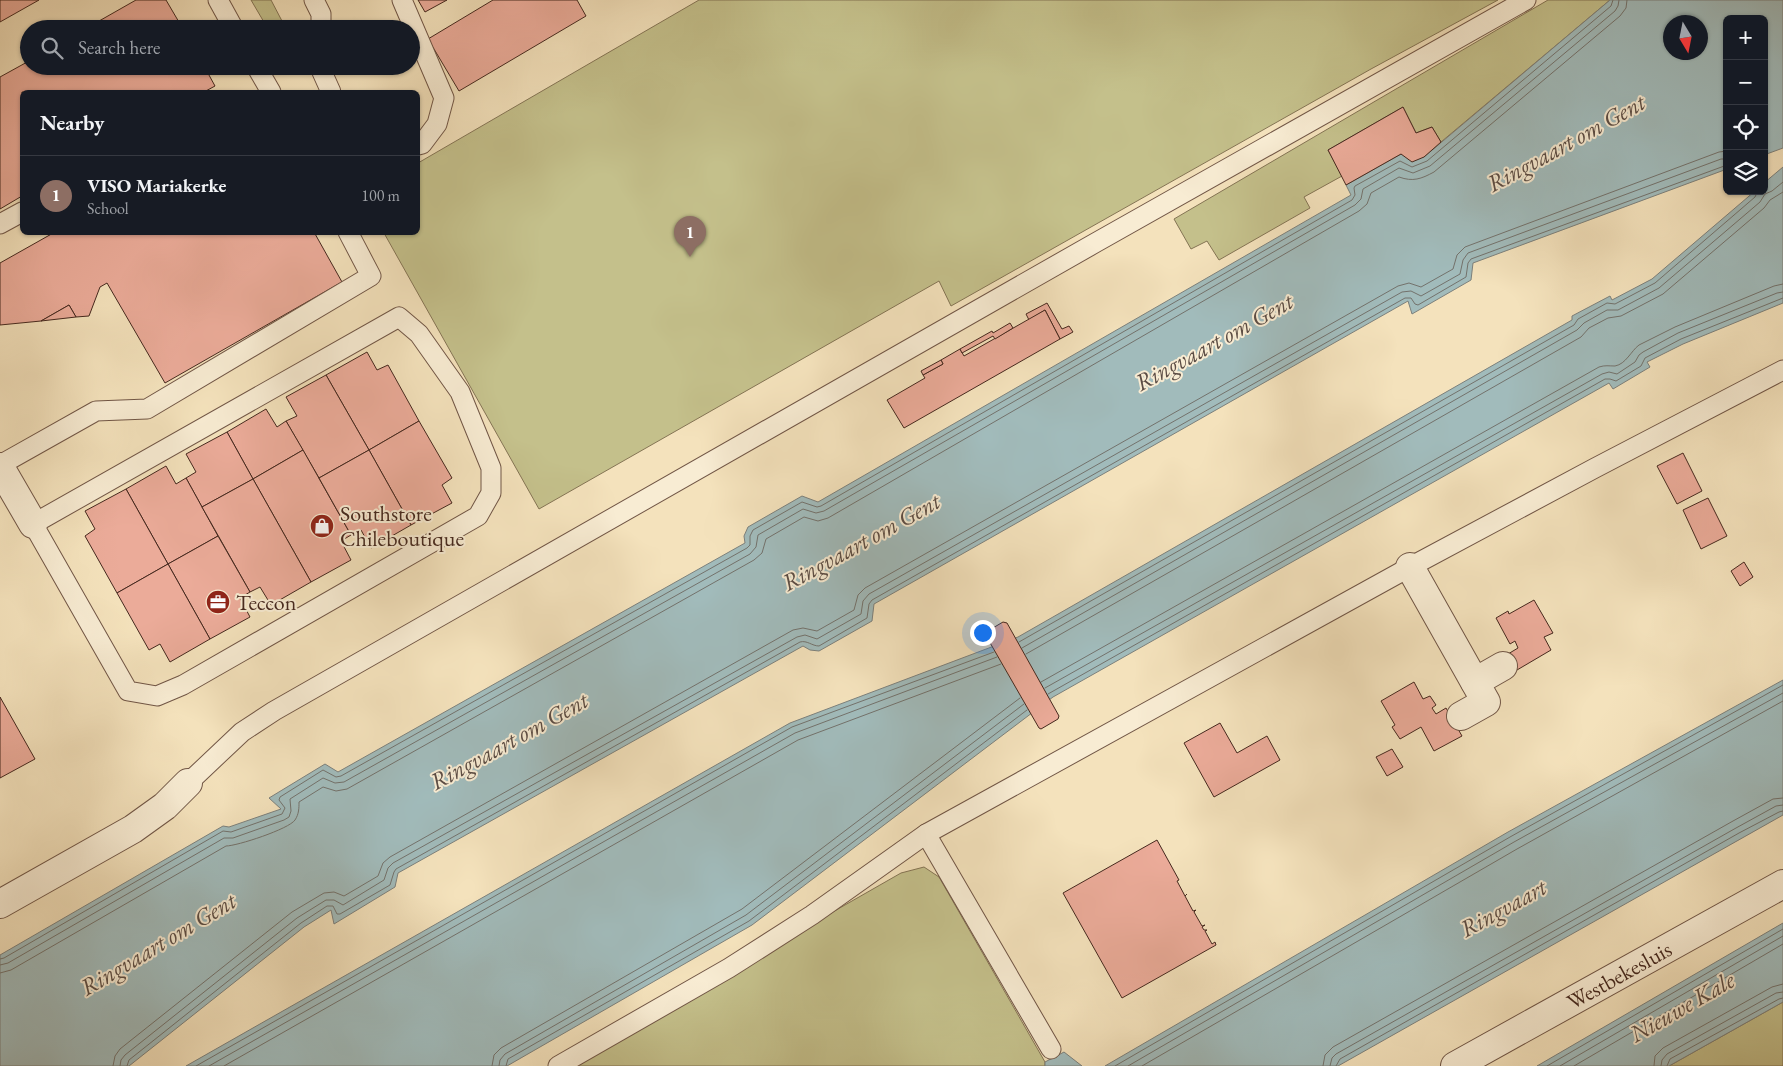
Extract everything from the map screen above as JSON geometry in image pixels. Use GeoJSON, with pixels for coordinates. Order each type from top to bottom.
{"type":"FeatureCollection","features":[{"type":"Feature","properties":{"kind":"street"},"geometry":{"type":"LineString","coordinates":[[0,466],[33,524]]}},
{"type":"Feature","properties":{"kind":"street"},"geometry":{"type":"LineString","coordinates":[[1410,568],[1486,702],[1461,716]]}},
{"type":"Feature","properties":{"kind":"street"},"geometry":{"type":"LineString","coordinates":[[1475,682],[1503,666]]}},
{"type":"Feature","properties":{"kind":"street"},"geometry":{"type":"LineString","coordinates":[[0,904],[134,829],[165,806],[188,783]]}},
{"type":"Feature","properties":{"kind":"street","name":"Westbekesluis"},"geometry":{"type":"LineString","coordinates":[[1455,1066],[1783,884]]}},
{"type":"Feature","properties":{"kind":"lane"},"geometry":{"type":"LineString","coordinates":[[218,0],[229,20]]}},
{"type":"Feature","properties":{"kind":"lane"},"geometry":{"type":"LineString","coordinates":[[314,0],[321,14],[321,20]]}},
{"type":"Feature","properties":{"kind":"lane"},"geometry":{"type":"LineString","coordinates":[[402,0],[411,20]]}},
{"type":"Feature","properties":{"kind":"lane"},"geometry":{"type":"LineString","coordinates":[[188,783],[242,732],[274,711],[1077,253],[1526,0]]}},
{"type":"Feature","properties":{"kind":"lane"},"geometry":{"type":"LineString","coordinates":[[420,42],[444,98],[436,124],[422,144],[420,144]]}},
{"type":"Feature","properties":{"kind":"lane"},"geometry":{"type":"LineString","coordinates":[[261,75],[270,90]]}},
{"type":"Feature","properties":{"kind":"lane"},"geometry":{"type":"LineString","coordinates":[[323,75],[330,90]]}},
{"type":"Feature","properties":{"kind":"lane"},"geometry":{"type":"LineString","coordinates":[[0,224],[20,213]]}},
{"type":"Feature","properties":{"kind":"lane"},"geometry":{"type":"LineString","coordinates":[[0,466],[96,411],[146,409],[371,276],[350,235]]}},
{"type":"Feature","properties":{"kind":"lane"},"geometry":{"type":"LineString","coordinates":[[399,317],[419,334],[460,392],[491,468],[491,493],[478,516],[183,686],[156,696],[128,691],[33,524],[399,317]]}},
{"type":"Feature","properties":{"kind":"lane"},"geometry":{"type":"LineString","coordinates":[[558,1066],[730,968],[812,916],[926,834],[1410,568],[1595,468],[1783,370]]}},
{"type":"Feature","properties":{"kind":"lane"},"geometry":{"type":"LineString","coordinates":[[926,834],[1051,1049]]}},
{"type":"Feature","properties":{"kind":"shaded area"},"geometry":{"type":"Polygon","coordinates":[[[251,0],[271,0],[281,20],[263,20],[251,0]]]}},
{"type":"Feature","properties":{"kind":"shaded area"},"geometry":{"type":"Polygon","coordinates":[[[699,0],[1498,0],[1371,69],[951,306],[939,281],[539,509],[385,235],[420,235],[420,162],[699,0]]]}},
{"type":"Feature","properties":{"kind":"shaded area"},"geometry":{"type":"Polygon","coordinates":[[[1548,0],[1610,0],[1441,142],[1432,127],[1416,133],[1403,107],[1328,150],[1342,176],[1304,197],[1310,208],[1219,260],[1207,241],[1191,249],[1174,219],[1548,0]]]}},
{"type":"Feature","properties":{"kind":"shaded area"},"geometry":{"type":"Polygon","coordinates":[[[924,867],[939,877],[1045,1062],[1045,1066],[563,1066],[901,873],[924,867]]]}},
{"type":"Feature","properties":{"kind":"shaded area"},"geometry":{"type":"Polygon","coordinates":[[[1783,1002],[1783,1066],[1669,1066],[1783,1002]]]}},
{"type":"Feature","properties":{"kind":"water","name":"Ringvaart om Gent"},"geometry":{"type":"Polygon","coordinates":[[[1610,0],[1783,0],[1783,148],[1768,154],[1768,15],[1723,15],[1723,170],[1473,263],[1471,280],[1412,314],[1408,301],[874,604],[872,621],[819,651],[810,650],[803,646],[398,873],[395,887],[334,924],[331,910],[304,927],[129,1066],[0,1066],[0,955],[223,826],[229,827],[281,809],[269,798],[325,764],[338,772],[745,543],[744,536],[748,527],[802,496],[818,502],[1351,195],[1346,185],[1401,154],[1424,157],[1610,0]]]}},
{"type":"Feature","properties":{"kind":"water"},"geometry":{"type":"Polygon","coordinates":[[[1783,167],[1783,303],[1683,344],[1647,362],[1650,367],[1613,389],[1609,383],[1053,697],[752,925],[507,1066],[186,1066],[790,723],[1018,637],[1572,320],[1572,316],[1610,296],[1612,300],[1652,279],[1750,195],[1768,195],[1768,180],[1783,167]]]}},
{"type":"Feature","properties":{"kind":"water","name":"Ringvaart"},"geometry":{"type":"Polygon","coordinates":[[[1783,680],[1783,815],[1338,1066],[1105,1066],[1508,832],[1783,680]]]}},
{"type":"Feature","properties":{"kind":"water","name":"Nieuwe Kale"},"geometry":{"type":"Polygon","coordinates":[[[1783,923],[1783,1002],[1669,1066],[1537,1066],[1783,923]]]}},
{"type":"Feature","properties":{"kind":"water"},"geometry":{"type":"Polygon","coordinates":[[[1064,1052],[1082,1066],[1045,1066],[1045,1062],[1064,1052]]]}},
{"type":"Feature","properties":{"kind":"building"},"geometry":{"type":"Polygon","coordinates":[[[0,0],[39,0],[0,22],[0,0]]]}},
{"type":"Feature","properties":{"kind":"building"},"geometry":{"type":"Polygon","coordinates":[[[136,0],[166,0],[178,20],[101,20],[136,0]]]}},
{"type":"Feature","properties":{"kind":"building"},"geometry":{"type":"Polygon","coordinates":[[[418,0],[447,0],[425,12],[418,0]]]}},
{"type":"Feature","properties":{"kind":"building"},"geometry":{"type":"Polygon","coordinates":[[[493,0],[577,0],[586,16],[459,91],[428,39],[493,0]]]}},
{"type":"Feature","properties":{"kind":"building"},"geometry":{"type":"Polygon","coordinates":[[[20,66],[20,75],[209,75],[215,86],[208,90],[20,90],[20,197],[0,209],[0,77],[20,66]]]}},
{"type":"Feature","properties":{"kind":"building"},"geometry":{"type":"Polygon","coordinates":[[[1403,107],[1416,133],[1432,127],[1441,142],[1424,157],[1412,162],[1401,154],[1346,185],[1328,150],[1403,107]]]}},
{"type":"Feature","properties":{"kind":"building"},"geometry":{"type":"Polygon","coordinates":[[[50,235],[316,235],[342,282],[165,383],[107,283],[100,287],[89,316],[76,317],[69,305],[41,321],[0,325],[0,263],[50,235]]]}},
{"type":"Feature","properties":{"kind":"building"},"geometry":{"type":"Polygon","coordinates":[[[1047,303],[1062,329],[1069,326],[1073,332],[1060,339],[1045,310],[1029,320],[1026,314],[1047,303]]]}},
{"type":"Feature","properties":{"kind":"building"},"geometry":{"type":"Polygon","coordinates":[[[69,305],[76,317],[41,321],[69,305]]]}},
{"type":"Feature","properties":{"kind":"building"},"geometry":{"type":"Polygon","coordinates":[[[1045,310],[1060,339],[904,428],[887,400],[925,378],[923,375],[943,364],[941,360],[960,349],[964,356],[1045,310]]]}},
{"type":"Feature","properties":{"kind":"building"},"geometry":{"type":"Polygon","coordinates":[[[1010,323],[1013,328],[995,339],[993,336],[962,353],[960,349],[1010,323]]]}},
{"type":"Feature","properties":{"kind":"building"},"geometry":{"type":"Polygon","coordinates":[[[367,352],[377,370],[388,365],[419,421],[369,450],[326,375],[367,352]]]}},
{"type":"Feature","properties":{"kind":"building"},"geometry":{"type":"Polygon","coordinates":[[[941,360],[943,364],[923,375],[921,371],[941,360]]]}},
{"type":"Feature","properties":{"kind":"building"},"geometry":{"type":"Polygon","coordinates":[[[326,375],[369,450],[319,478],[286,421],[297,416],[286,397],[326,375]]]}},
{"type":"Feature","properties":{"kind":"building"},"geometry":{"type":"Polygon","coordinates":[[[266,409],[277,427],[286,421],[303,450],[253,479],[227,432],[266,409]]]}},
{"type":"Feature","properties":{"kind":"building"},"geometry":{"type":"Polygon","coordinates":[[[419,421],[452,478],[442,485],[452,503],[411,525],[369,450],[419,421]]]}},
{"type":"Feature","properties":{"kind":"building"},"geometry":{"type":"Polygon","coordinates":[[[227,432],[253,479],[202,507],[186,478],[196,472],[186,454],[227,432]]]}},
{"type":"Feature","properties":{"kind":"building"},"geometry":{"type":"Polygon","coordinates":[[[303,450],[351,535],[341,541],[351,560],[311,582],[253,479],[303,450]]]}},
{"type":"Feature","properties":{"kind":"building"},"geometry":{"type":"Polygon","coordinates":[[[369,450],[411,525],[371,548],[361,530],[351,535],[319,478],[369,450]]]}},
{"type":"Feature","properties":{"kind":"building"},"geometry":{"type":"Polygon","coordinates":[[[1683,453],[1702,491],[1677,504],[1657,466],[1683,453]]]}},
{"type":"Feature","properties":{"kind":"building"},"geometry":{"type":"Polygon","coordinates":[[[166,466],[176,484],[186,478],[218,536],[168,564],[126,489],[166,466]]]}},
{"type":"Feature","properties":{"kind":"building"},"geometry":{"type":"Polygon","coordinates":[[[253,479],[311,582],[271,605],[260,587],[250,592],[202,507],[253,479]]]}},
{"type":"Feature","properties":{"kind":"building"},"geometry":{"type":"Polygon","coordinates":[[[126,489],[168,564],[117,593],[85,536],[95,529],[85,511],[126,489]]]}},
{"type":"Feature","properties":{"kind":"building"},"geometry":{"type":"Polygon","coordinates":[[[1708,498],[1727,536],[1701,549],[1683,510],[1708,498]]]}},
{"type":"Feature","properties":{"kind":"building"},"geometry":{"type":"Polygon","coordinates":[[[218,536],[250,592],[240,598],[250,617],[210,639],[168,564],[218,536]]]}},
{"type":"Feature","properties":{"kind":"building"},"geometry":{"type":"Polygon","coordinates":[[[1744,562],[1753,577],[1740,586],[1731,571],[1744,562]]]}},
{"type":"Feature","properties":{"kind":"building"},"geometry":{"type":"Polygon","coordinates":[[[168,564],[210,639],[170,662],[160,644],[149,650],[117,593],[168,564]]]}},
{"type":"Feature","properties":{"kind":"building"},"geometry":{"type":"Polygon","coordinates":[[[1534,600],[1553,633],[1544,637],[1551,650],[1517,670],[1508,654],[1518,648],[1515,641],[1510,644],[1496,618],[1508,611],[1509,614],[1534,600]]]}},
{"type":"Feature","properties":{"kind":"building"},"geometry":{"type":"Polygon","coordinates":[[[1003,622],[1007,623],[1059,716],[1058,719],[1041,729],[985,634],[1003,622]]]}},
{"type":"Feature","properties":{"kind":"building"},"geometry":{"type":"Polygon","coordinates":[[[1414,682],[1423,699],[1430,696],[1436,705],[1432,708],[1436,714],[1446,708],[1462,736],[1434,751],[1421,727],[1400,739],[1392,727],[1395,725],[1381,701],[1414,682]]]}},
{"type":"Feature","properties":{"kind":"building"},"geometry":{"type":"Polygon","coordinates":[[[0,697],[35,759],[0,778],[0,697]]]}},
{"type":"Feature","properties":{"kind":"building"},"geometry":{"type":"Polygon","coordinates":[[[1220,723],[1237,753],[1267,736],[1280,760],[1214,797],[1184,743],[1220,723]]]}},
{"type":"Feature","properties":{"kind":"building"},"geometry":{"type":"Polygon","coordinates":[[[1392,749],[1403,767],[1387,776],[1376,757],[1392,749]]]}},
{"type":"Feature","properties":{"kind":"building"},"geometry":{"type":"Polygon","coordinates":[[[1157,840],[1179,880],[1177,881],[1193,911],[1196,910],[1194,912],[1202,926],[1205,925],[1202,927],[1204,930],[1207,930],[1205,931],[1212,944],[1215,942],[1216,945],[1122,998],[1063,893],[1157,840]]]}},
{"type":"Feature","properties":{"kind":"place","name":"VISO Mariakerke"},"geometry":{"type":"Point","coordinates":[690,257]}},
{"type":"Feature","properties":{"kind":"place","name":"Southstore Chileboutique"},"geometry":{"type":"Point","coordinates":[322,526]}},
{"type":"Feature","properties":{"kind":"place","name":"Teccon"},"geometry":{"type":"Point","coordinates":[218,602]}}]}
